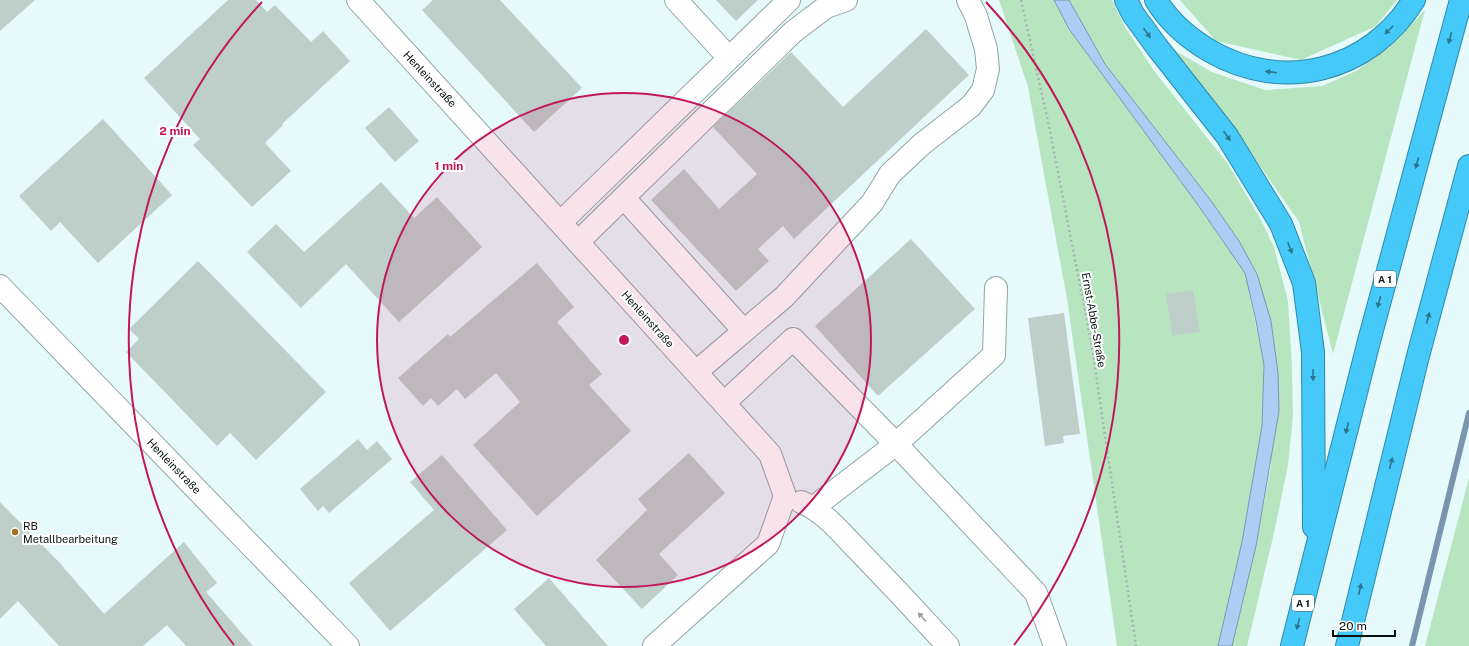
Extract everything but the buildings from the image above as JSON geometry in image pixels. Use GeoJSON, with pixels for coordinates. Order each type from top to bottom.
{"type":"FeatureCollection","features":[{"type":"Feature","properties":{"kind":"highway"},"geometry":{"type":"LineString","coordinates":[[1126,0],[1133,14],[1157,47],[1227,136],[1281,224],[1304,283],[1313,352],[1314,559]]}},
{"type":"Feature","properties":{"kind":"highway"},"geometry":{"type":"LineString","coordinates":[[1156,0],[1170,19],[1185,35],[1217,55],[1247,68],[1285,73],[1304,72],[1333,66],[1358,55],[1392,28],[1414,0]]}},
{"type":"Feature","properties":{"kind":"highway","name":"A 1"},"geometry":{"type":"LineString","coordinates":[[1292,646],[1368,341],[1461,0]]}},
{"type":"Feature","properties":{"kind":"highway"},"geometry":{"type":"LineString","coordinates":[[1347,646],[1418,356],[1469,166]]}},
{"type":"Feature","properties":{"kind":"street"},"geometry":{"type":"LineString","coordinates":[[676,0],[729,58]]}},
{"type":"Feature","properties":{"kind":"street"},"geometry":{"type":"LineString","coordinates":[[561,222],[789,0]]}},
{"type":"Feature","properties":{"kind":"street"},"geometry":{"type":"LineString","coordinates":[[578,242],[793,32],[826,7],[846,0]]}},
{"type":"Feature","properties":{"kind":"street"},"geometry":{"type":"LineString","coordinates":[[696,372],[784,297],[872,202],[890,174],[922,144],[970,106],[983,90],[988,69],[986,49],[976,16],[968,0]]}},
{"type":"Feature","properties":{"kind":"street","name":"Henleinstraße"},"geometry":{"type":"LineString","coordinates":[[368,4],[578,242],[770,454],[786,496]]}},
{"type":"Feature","properties":{"kind":"street"},"geometry":{"type":"LineString","coordinates":[[624,198],[744,331]]}},
{"type":"Feature","properties":{"kind":"street","name":"Henleinstraße"},"geometry":{"type":"LineString","coordinates":[[0,286],[348,646]]}},
{"type":"Feature","properties":{"kind":"street"},"geometry":{"type":"LineString","coordinates":[[814,507],[896,444],[994,355],[996,288]]}},
{"type":"Feature","properties":{"kind":"street"},"geometry":{"type":"LineString","coordinates":[[724,403],[793,339],[896,444],[1036,593],[1055,646]]}},
{"type":"Feature","properties":{"kind":"street"},"geometry":{"type":"LineString","coordinates":[[654,646],[768,544],[786,496],[814,507],[903,596],[948,646]]}},
{"type":"Feature","properties":{"kind":"path","name":"Ernst-Abbe-Straße"},"geometry":{"type":"LineString","coordinates":[[1021,0],[1049,126],[1092,347],[1136,646]]}},
{"type":"Feature","properties":{"kind":"green space"},"geometry":{"type":"Polygon","coordinates":[[[999,0],[1054,0],[1069,29],[1198,205],[1245,273],[1264,365],[1262,426],[1242,542],[1218,646],[1117,646],[1067,299],[1028,87],[999,0]]]}},
{"type":"Feature","properties":{"kind":"green space"},"geometry":{"type":"Polygon","coordinates":[[[1069,0],[1112,0],[1125,27],[1155,72],[1228,164],[1260,218],[1274,247],[1288,301],[1293,416],[1288,465],[1274,533],[1247,646],[1232,646],[1256,546],[1271,465],[1257,274],[1239,241],[1212,202],[1105,64],[1069,0]]]}},
{"type":"Feature","properties":{"kind":"green space"},"geometry":{"type":"Polygon","coordinates":[[[1180,0],[1397,0],[1376,26],[1301,60],[1216,41],[1180,0]]]}},
{"type":"Feature","properties":{"kind":"green space"},"geometry":{"type":"Polygon","coordinates":[[[1425,10],[1333,354],[1299,222],[1237,133],[1174,50],[1212,72],[1265,90],[1322,86],[1356,71],[1391,46],[1425,10]]]}},
{"type":"Feature","properties":{"kind":"green space"},"geometry":{"type":"Polygon","coordinates":[[[1469,478],[1469,646],[1425,646],[1469,478]]]}},
{"type":"Feature","properties":{"kind":"water"},"geometry":{"type":"Polygon","coordinates":[[[1054,0],[1069,0],[1105,64],[1212,202],[1239,241],[1257,274],[1271,321],[1278,373],[1279,411],[1256,546],[1232,646],[1218,646],[1242,542],[1262,426],[1264,365],[1245,273],[1198,205],[1069,29],[1054,0]]]}},
{"type":"Feature","properties":{"kind":"waterway"},"geometry":{"type":"LineString","coordinates":[[1412,646],[1469,413]]}},
{"type":"Feature","properties":{"kind":"place","name":"RB Metallbearbeitung"},"geometry":{"type":"Point","coordinates":[15,532]}}]}
